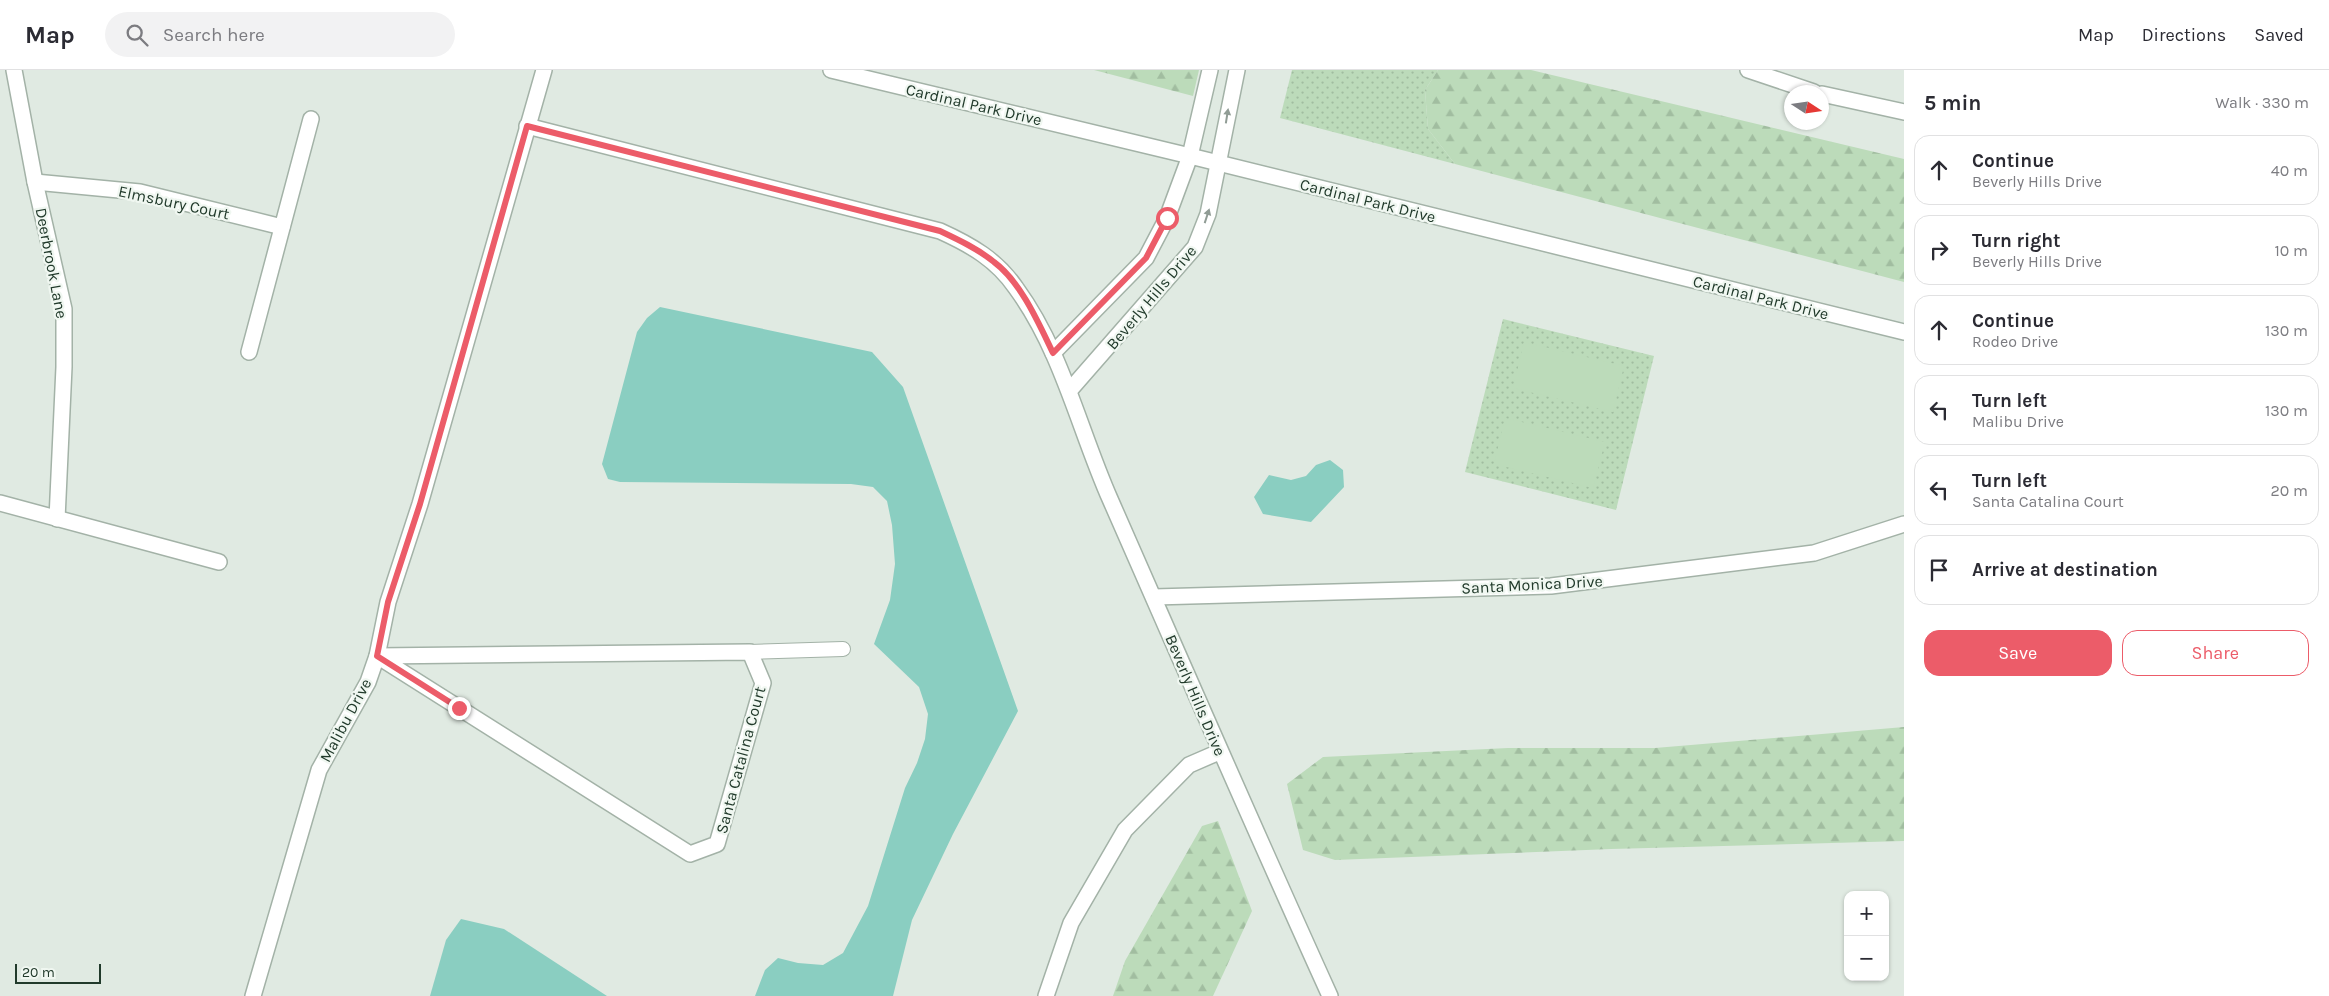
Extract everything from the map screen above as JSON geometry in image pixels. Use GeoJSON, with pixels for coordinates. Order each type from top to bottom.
{"type":"FeatureCollection","features":[{"type":"Feature","properties":{"kind":"street","name":"Deerbrook Lane"},"geometry":{"type":"LineString","coordinates":[[14,70],[64,309],[64,368],[57,519]]}},
{"type":"Feature","properties":{"kind":"street","name":"Malibu Drive"},"geometry":{"type":"LineString","coordinates":[[254,996],[319,770],[368,682],[377,656],[388,602],[420,504],[544,70]]}},
{"type":"Feature","properties":{"kind":"street","name":"Cardinal Park Drive"},"geometry":{"type":"LineString","coordinates":[[831,70],[1220,163],[1904,332]]}},
{"type":"Feature","properties":{"kind":"street","name":"Beverly Hills Drive"},"geometry":{"type":"LineString","coordinates":[[1053,353],[1146,258],[1167,218],[1190,156],[1210,70]]}},
{"type":"Feature","properties":{"kind":"street","name":"Beverly Hills Drive"},"geometry":{"type":"LineString","coordinates":[[1070,390],[1196,247],[1208,214],[1220,163],[1230,98],[1237,70]]}},
{"type":"Feature","properties":{"kind":"street"},"geometry":{"type":"LineString","coordinates":[[1749,70],[1793,85]]}},
{"type":"Feature","properties":{"kind":"street"},"geometry":{"type":"LineString","coordinates":[[1829,96],[1904,112]]}},
{"type":"Feature","properties":{"kind":"street"},"geometry":{"type":"LineString","coordinates":[[248,352],[311,119]]}},
{"type":"Feature","properties":{"kind":"street","name":"Beverly Hills Drive"},"geometry":{"type":"LineString","coordinates":[[527,126],[940,231],[964,242],[996,263],[1016,287],[1034,315],[1070,390],[1100,476],[1154,597],[1219,752],[1330,996]]}},
{"type":"Feature","properties":{"kind":"street","name":"Elmsbury Court"},"geometry":{"type":"LineString","coordinates":[[36,182],[140,192],[282,227]]}},
{"type":"Feature","properties":{"kind":"street"},"geometry":{"type":"LineString","coordinates":[[0,503],[219,562]]}},
{"type":"Feature","properties":{"kind":"street","name":"Santa Monica Drive"},"geometry":{"type":"LineString","coordinates":[[1154,597],[1551,586],[1814,553],[1904,524]]}},
{"type":"Feature","properties":{"kind":"street"},"geometry":{"type":"LineString","coordinates":[[377,656],[750,652]]}},
{"type":"Feature","properties":{"kind":"street","name":"Santa Catalina Court"},"geometry":{"type":"LineString","coordinates":[[377,656],[690,854],[717,844],[763,683],[750,652]]}},
{"type":"Feature","properties":{"kind":"street"},"geometry":{"type":"LineString","coordinates":[[1046,996],[1071,923],[1126,830],[1189,765],[1219,752]]}},
{"type":"Feature","properties":{"kind":"lane"},"geometry":{"type":"LineString","coordinates":[[750,652],[843,649]]}},
{"type":"Feature","properties":{"kind":"green space"},"geometry":{"type":"Polygon","coordinates":[[[1094,70],[1199,70],[1193,96],[1094,70]]]}},
{"type":"Feature","properties":{"kind":"green space"},"geometry":{"type":"Polygon","coordinates":[[[1292,70],[1438,70],[1425,90],[1428,129],[1455,164],[1280,118],[1292,70]]]}},
{"type":"Feature","properties":{"kind":"green space"},"geometry":{"type":"Polygon","coordinates":[[[1438,70],[1531,70],[1904,159],[1904,282],[1455,164],[1428,129],[1425,90],[1438,70]]]}},
{"type":"Feature","properties":{"kind":"green space"},"geometry":{"type":"Polygon","coordinates":[[[1503,319],[1654,356],[1616,510],[1465,472],[1503,319]]]}},
{"type":"Feature","properties":{"kind":"green space"},"geometry":{"type":"Polygon","coordinates":[[[1524,342],[1624,366],[1613,412],[1513,388],[1524,342]]]}},
{"type":"Feature","properties":{"kind":"green space"},"geometry":{"type":"Polygon","coordinates":[[[1505,418],[1605,442],[1593,488],[1494,464],[1505,418]]]}},
{"type":"Feature","properties":{"kind":"green space"},"geometry":{"type":"Polygon","coordinates":[[[1904,727],[1904,841],[1611,849],[1335,860],[1303,850],[1287,784],[1323,757],[1508,748],[1655,748],[1904,727]]]}},
{"type":"Feature","properties":{"kind":"green space"},"geometry":{"type":"Polygon","coordinates":[[[1218,821],[1252,911],[1213,996],[1113,996],[1125,961],[1202,826],[1218,821]]]}},
{"type":"Feature","properties":{"kind":"water"},"geometry":{"type":"Polygon","coordinates":[[[660,307],[872,352],[903,387],[1018,711],[953,834],[912,920],[893,996],[755,996],[765,970],[778,958],[798,963],[823,965],[843,953],[868,906],[905,788],[917,763],[925,739],[928,714],[919,687],[874,644],[890,600],[895,564],[892,525],[887,501],[873,487],[851,484],[620,482],[608,479],[602,464],[637,332],[647,318],[660,307]]]}},
{"type":"Feature","properties":{"kind":"water"},"geometry":{"type":"Polygon","coordinates":[[[1330,460],[1343,470],[1344,487],[1311,522],[1263,514],[1254,497],[1269,475],[1291,480],[1306,476],[1316,465],[1330,460]]]}},
{"type":"Feature","properties":{"kind":"water"},"geometry":{"type":"Polygon","coordinates":[[[461,919],[504,929],[607,996],[430,996],[446,940],[461,919]]]}},
{"type":"Feature","properties":{"kind":"route"},"geometry":{"type":"LineString","coordinates":[[459,708],[377,656],[388,602],[420,504],[527,126],[940,231],[964,242],[996,263],[1016,287],[1034,315],[1053,353],[1146,258],[1167,218]]}}]}
